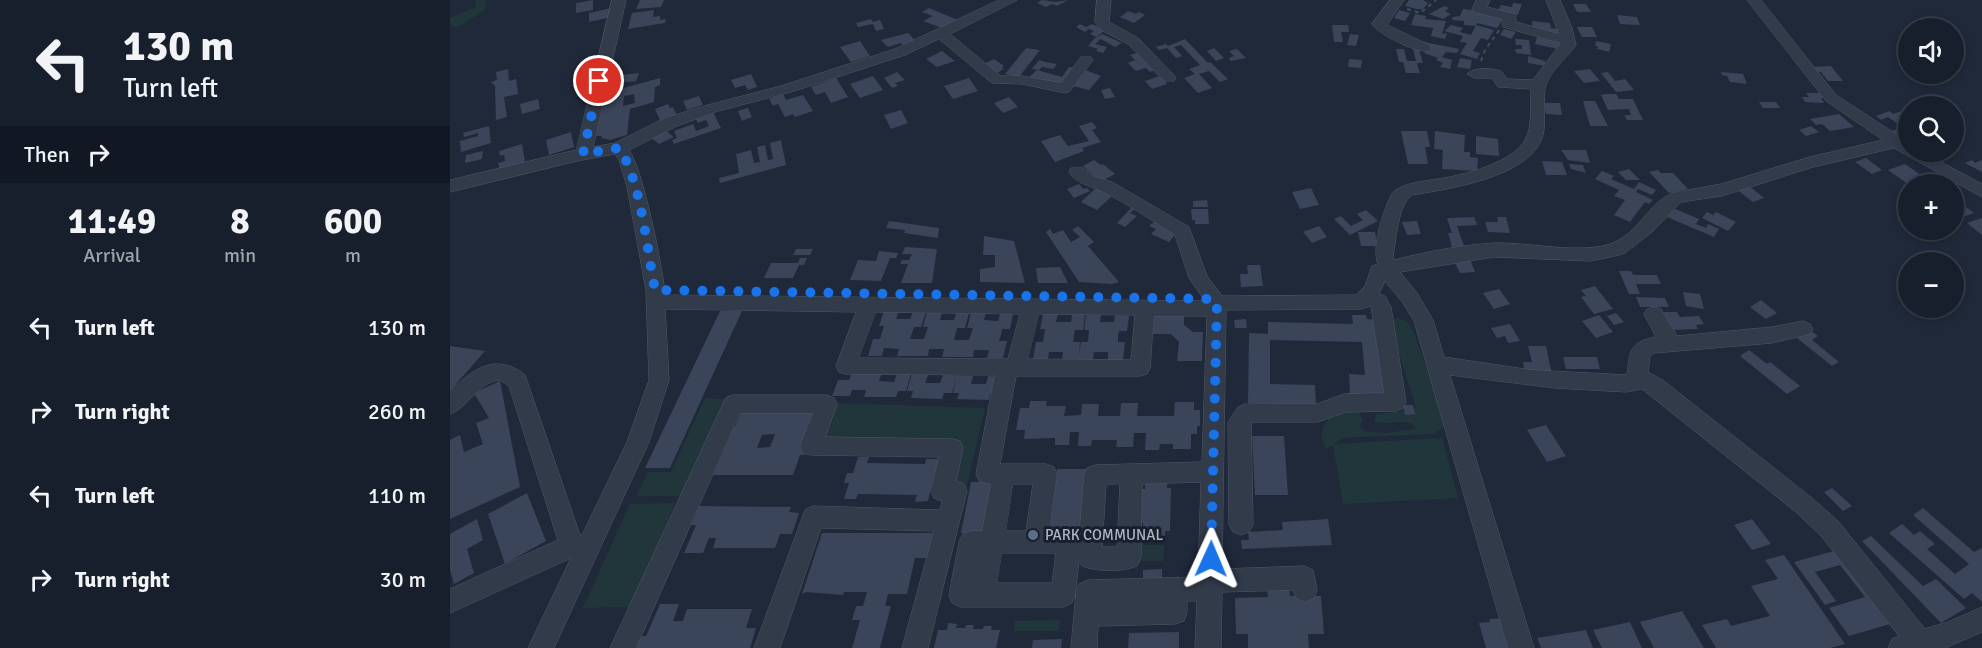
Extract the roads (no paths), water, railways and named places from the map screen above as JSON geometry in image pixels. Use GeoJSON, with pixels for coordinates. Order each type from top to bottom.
{"type":"FeatureCollection","features":[{"type":"Feature","properties":{"kind":"street"},"geometry":{"type":"LineString","coordinates":[[583,154],[619,0]]}},
{"type":"Feature","properties":{"kind":"street"},"geometry":{"type":"LineString","coordinates":[[450,186],[583,154],[619,148],[671,122],[825,77],[900,52],[1010,0]]}},
{"type":"Feature","properties":{"kind":"street"},"geometry":{"type":"LineString","coordinates":[[1104,0],[1102,22],[1106,27],[1132,41],[1169,78]]}},
{"type":"Feature","properties":{"kind":"street"},"geometry":{"type":"LineString","coordinates":[[1483,0],[1479,9],[1510,17],[1508,24],[1569,41]]}},
{"type":"Feature","properties":{"kind":"street"},"geometry":{"type":"LineString","coordinates":[[1521,648],[1423,320],[1410,298],[1394,281],[1384,257],[1399,196],[1407,190],[1451,183],[1497,170],[1526,151],[1533,142],[1536,133],[1538,86],[1544,75],[1565,52],[1569,41],[1553,0]]}},
{"type":"Feature","properties":{"kind":"street"},"geometry":{"type":"LineString","coordinates":[[1754,0],[1832,98],[1898,144]]}},
{"type":"Feature","properties":{"kind":"street"},"geometry":{"type":"LineString","coordinates":[[1395,2],[1381,20],[1379,24],[1381,28],[1424,48]]}},
{"type":"Feature","properties":{"kind":"street"},"geometry":{"type":"LineString","coordinates":[[941,34],[981,68],[1003,82],[1022,80],[1065,88],[1086,60]]}},
{"type":"Feature","properties":{"kind":"street"},"geometry":{"type":"LineString","coordinates":[[1477,67],[1496,74],[1503,84],[1521,83],[1538,86]]}},
{"type":"Feature","properties":{"kind":"street"},"geometry":{"type":"LineString","coordinates":[[541,648],[581,546],[634,451],[654,399],[659,370],[655,296],[635,187],[627,159],[619,148]]}},
{"type":"Feature","properties":{"kind":"street"},"geometry":{"type":"LineString","coordinates":[[655,296],[1350,304],[1367,298],[1374,289],[1379,271],[1387,267],[1494,250],[1581,254],[1606,252],[1618,248],[1646,228],[1666,205],[1678,197],[1722,190],[1810,162],[1898,149]]}},
{"type":"Feature","properties":{"kind":"street"},"geometry":{"type":"LineString","coordinates":[[1929,162],[1982,191]]}},
{"type":"Feature","properties":{"kind":"street"},"geometry":{"type":"LineString","coordinates":[[1077,172],[1087,180],[1106,186],[1183,231],[1198,278],[1216,304],[1208,648]]}},
{"type":"Feature","properties":{"kind":"street"},"geometry":{"type":"LineString","coordinates":[[655,296],[1031,307],[1145,308],[1216,304]]}},
{"type":"Feature","properties":{"kind":"street"},"geometry":{"type":"LineString","coordinates":[[1241,524],[1239,422],[1245,413],[1318,413],[1344,403],[1396,402],[1381,307],[1377,301],[1367,298]]}},
{"type":"Feature","properties":{"kind":"street"},"geometry":{"type":"LineString","coordinates":[[869,304],[846,366],[1140,368],[1145,308]]}},
{"type":"Feature","properties":{"kind":"street"},"geometry":{"type":"LineString","coordinates":[[1031,307],[1012,367],[987,474],[1046,474],[1036,542]]}},
{"type":"Feature","properties":{"kind":"street"},"geometry":{"type":"LineString","coordinates":[[1654,314],[1668,342]]}},
{"type":"Feature","properties":{"kind":"street"},"geometry":{"type":"LineString","coordinates":[[1438,364],[1522,379],[1626,384],[1637,381],[1640,352],[1649,346],[1668,342],[1677,344],[1772,335],[1803,329]]}},
{"type":"Feature","properties":{"kind":"street"},"geometry":{"type":"LineString","coordinates":[[450,405],[478,379],[489,373],[501,369],[511,373],[518,381],[581,546]]}},
{"type":"Feature","properties":{"kind":"street"},"geometry":{"type":"LineString","coordinates":[[1638,377],[1692,415],[1822,521],[1851,554],[1910,645],[1950,634],[1982,619]]}},
{"type":"Feature","properties":{"kind":"street"},"geometry":{"type":"LineString","coordinates":[[623,648],[733,404],[827,404],[811,446],[952,448],[942,491],[956,491],[915,648]]}},
{"type":"Feature","properties":{"kind":"street"},"geometry":{"type":"LineString","coordinates":[[1131,474],[1212,472]]}},
{"type":"Feature","properties":{"kind":"street"},"geometry":{"type":"LineString","coordinates":[[992,542],[1004,474]]}},
{"type":"Feature","properties":{"kind":"street"},"geometry":{"type":"LineString","coordinates":[[767,648],[813,517],[949,521]]}},
{"type":"Feature","properties":{"kind":"street"},"geometry":{"type":"LineString","coordinates":[[972,542],[992,542],[1069,542],[1063,595],[961,595],[972,542]]}},
{"type":"Feature","properties":{"kind":"street"},"geometry":{"type":"LineString","coordinates":[[450,601],[581,546]]}},
{"type":"Feature","properties":{"kind":"street"},"geometry":{"type":"LineString","coordinates":[[1122,602],[1121,625],[1085,629],[1088,592],[1122,602],[1175,612],[1175,590],[1304,578],[1305,590]]}},
{"type":"Feature","properties":{"kind":"place","name":"PARK COMMUNAL"},"geometry":{"type":"Point","coordinates":[1033,535]}}]}
